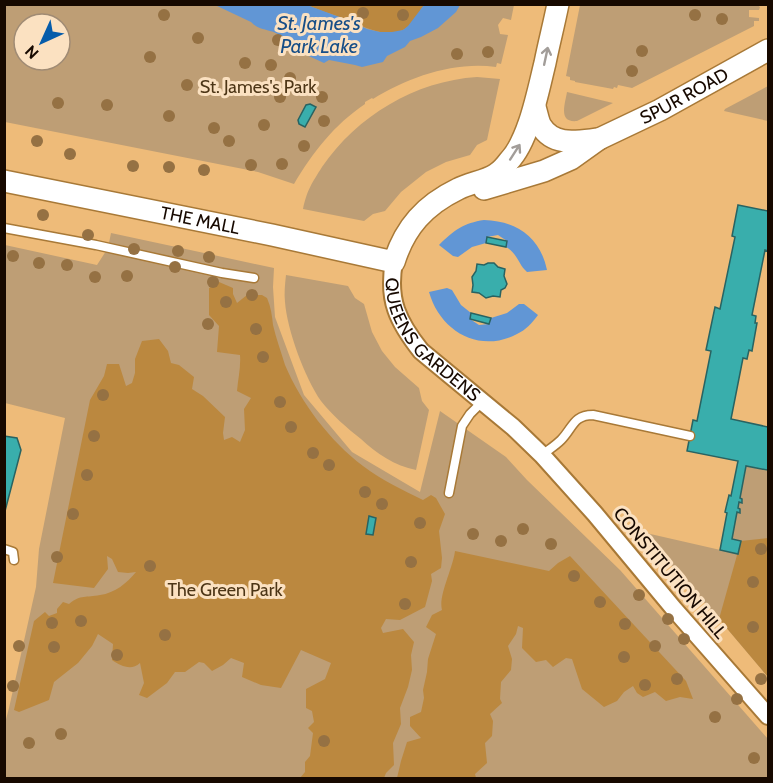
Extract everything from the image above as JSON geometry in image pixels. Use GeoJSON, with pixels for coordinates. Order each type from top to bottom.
{"type":"FeatureCollection","features":[{"type":"Feature","properties":{"kind":"street"},"geometry":{"type":"LineString","coordinates":[[558,4],[535,107],[540,125],[549,135],[566,142],[599,139]]}},
{"type":"Feature","properties":{"kind":"street","name":"SPUR ROAD"},"geometry":{"type":"LineString","coordinates":[[599,139],[660,110],[768,50]]}},
{"type":"Feature","properties":{"kind":"street","name":"QUEENS GARDENS"},"geometry":{"type":"LineString","coordinates":[[535,107],[512,159],[496,174],[458,189],[432,204],[419,216],[399,247],[391,278],[400,322],[421,351],[513,427],[542,455]]}},
{"type":"Feature","properties":{"kind":"street"},"geometry":{"type":"LineString","coordinates":[[432,204],[544,171],[571,159],[599,139]]}},
{"type":"Feature","properties":{"kind":"street","name":"THE MALL"},"geometry":{"type":"LineString","coordinates":[[4,181],[394,262]]}},
{"type":"Feature","properties":{"kind":"street","name":"CONSTITUTION HILL"},"geometry":{"type":"LineString","coordinates":[[542,455],[768,716]]}},
{"type":"Feature","properties":{"kind":"lane"},"geometry":{"type":"LineString","coordinates":[[4,228],[254,278]]}},
{"type":"Feature","properties":{"kind":"lane"},"geometry":{"type":"LineString","coordinates":[[449,493],[462,426],[482,402]]}},
{"type":"Feature","properties":{"kind":"lane"},"geometry":{"type":"LineString","coordinates":[[542,455],[562,439],[573,423],[587,415],[690,436]]}},
{"type":"Feature","properties":{"kind":"lane"},"geometry":{"type":"LineString","coordinates":[[4,549],[13,552],[14,560]]}},
{"type":"Feature","properties":{"kind":"green space"},"geometry":{"type":"Polygon","coordinates":[[[756,4],[760,7],[759,10],[749,10],[749,17],[759,18],[759,21],[754,21],[754,26],[632,88],[618,85],[613,89],[575,82],[566,76],[580,5],[756,4]]]}},
{"type":"Feature","properties":{"kind":"green space","name":"St. James's Park"},"geometry":{"type":"Polygon","coordinates":[[[4,5],[514,5],[511,20],[503,18],[498,25],[500,34],[508,35],[501,64],[497,63],[496,67],[464,66],[432,72],[365,102],[325,140],[294,184],[258,172],[5,122],[4,5]]]}},
{"type":"Feature","properties":{"kind":"green space"},"geometry":{"type":"Polygon","coordinates":[[[307,5],[424,5],[406,28],[387,33],[372,30],[307,5]]]}},
{"type":"Feature","properties":{"kind":"green space"},"geometry":{"type":"Polygon","coordinates":[[[477,77],[500,79],[487,140],[477,145],[470,155],[446,162],[426,172],[401,192],[385,211],[373,214],[364,221],[303,209],[310,187],[322,167],[352,132],[370,117],[410,94],[454,80],[477,77]]]}},
{"type":"Feature","properties":{"kind":"green space"},"geometry":{"type":"Polygon","coordinates":[[[768,86],[768,121],[724,111],[725,109],[768,86]]]}},
{"type":"Feature","properties":{"kind":"green space"},"geometry":{"type":"Polygon","coordinates":[[[567,92],[613,103],[577,121],[571,121],[567,119],[564,112],[567,92]]]}},
{"type":"Feature","properties":{"kind":"green space","name":"The Green Park"},"geometry":{"type":"Polygon","coordinates":[[[111,233],[274,268],[275,317],[304,395],[352,452],[420,492],[440,411],[506,457],[620,570],[768,739],[768,778],[5,778],[5,723],[36,587],[39,549],[65,418],[5,403],[5,245],[97,265],[108,248],[111,233]]]}},
{"type":"Feature","properties":{"kind":"green space"},"geometry":{"type":"Polygon","coordinates":[[[286,275],[348,286],[355,298],[364,304],[372,332],[382,351],[395,367],[419,388],[422,401],[429,410],[416,470],[379,454],[340,421],[321,401],[303,367],[289,326],[285,299],[286,275]]]}},
{"type":"Feature","properties":{"kind":"green space"},"geometry":{"type":"Polygon","coordinates":[[[219,282],[233,288],[237,303],[247,295],[262,295],[267,298],[285,365],[308,407],[339,445],[363,466],[392,485],[423,500],[431,495],[436,498],[445,514],[439,531],[441,568],[431,574],[432,581],[425,607],[400,620],[386,619],[381,628],[383,633],[403,629],[414,642],[411,655],[412,670],[400,708],[401,724],[393,743],[394,765],[384,778],[300,778],[305,772],[305,762],[310,756],[313,733],[308,728],[314,722],[312,711],[306,708],[306,689],[325,679],[331,663],[301,650],[281,688],[261,685],[242,677],[244,663],[231,658],[212,671],[204,663],[199,662],[185,672],[175,672],[167,683],[147,698],[139,695],[144,683],[140,663],[130,667],[122,666],[112,660],[113,644],[98,634],[92,646],[78,663],[54,682],[49,700],[19,712],[14,710],[34,621],[45,612],[49,616],[57,613],[57,609],[63,602],[69,604],[80,598],[116,590],[136,572],[118,572],[112,559],[107,556],[108,569],[94,588],[53,583],[90,400],[104,376],[107,364],[119,364],[126,386],[132,383],[135,359],[142,341],[159,339],[168,351],[171,363],[179,365],[194,377],[192,389],[225,417],[224,440],[232,437],[240,442],[245,430],[244,409],[251,398],[237,391],[240,355],[217,352],[219,326],[209,315],[209,288],[219,282]]]}},
{"type":"Feature","properties":{"kind":"green space"},"geometry":{"type":"Polygon","coordinates":[[[746,466],[768,471],[768,677],[647,539],[646,533],[738,554],[732,539],[737,512],[740,512],[739,502],[742,502],[740,498],[746,466]]]}},
{"type":"Feature","properties":{"kind":"green space"},"geometry":{"type":"Polygon","coordinates":[[[768,538],[768,677],[719,619],[741,541],[768,538]]]}},
{"type":"Feature","properties":{"kind":"green space"},"geometry":{"type":"Polygon","coordinates":[[[455,551],[549,571],[570,556],[686,681],[693,699],[680,697],[666,701],[655,692],[643,697],[633,686],[617,701],[604,707],[582,689],[572,659],[566,658],[553,667],[546,660],[536,662],[522,648],[523,628],[518,626],[508,646],[512,659],[511,670],[501,682],[500,699],[502,703],[490,714],[493,721],[492,736],[485,743],[487,763],[475,774],[476,778],[397,778],[407,742],[421,738],[410,726],[410,717],[421,712],[428,659],[436,634],[426,627],[432,615],[442,610],[442,597],[455,551]]]}},
{"type":"Feature","properties":{"kind":"water","name":"St. James's Park Lake"},"geometry":{"type":"Polygon","coordinates":[[[215,5],[307,5],[367,29],[392,32],[403,30],[408,26],[424,5],[460,5],[456,12],[438,28],[410,41],[405,47],[387,56],[383,62],[362,67],[329,60],[324,63],[289,47],[288,42],[277,34],[215,5]]]}},
{"type":"Feature","properties":{"kind":"water"},"geometry":{"type":"Polygon","coordinates":[[[484,220],[507,224],[525,233],[539,248],[547,270],[527,272],[506,247],[507,241],[498,235],[487,237],[486,243],[472,247],[458,257],[453,256],[439,245],[460,228],[484,220]]]}},
{"type":"Feature","properties":{"kind":"water"},"geometry":{"type":"Polygon","coordinates":[[[447,288],[452,290],[461,305],[471,313],[470,319],[479,325],[489,324],[491,318],[507,313],[519,304],[524,304],[538,315],[529,326],[503,340],[475,340],[452,328],[434,306],[429,292],[447,288]]]}},
{"type":"Feature","properties":{"kind":"building"},"geometry":{"type":"Polygon","coordinates":[[[306,105],[316,107],[305,127],[299,124],[298,120],[306,105]]]}},
{"type":"Feature","properties":{"kind":"building"},"geometry":{"type":"Polygon","coordinates":[[[738,205],[768,211],[768,251],[765,250],[752,315],[756,316],[755,323],[757,323],[752,351],[749,350],[747,359],[743,358],[731,419],[768,427],[768,469],[746,466],[740,498],[742,503],[739,502],[740,513],[737,512],[732,539],[741,541],[738,554],[720,550],[727,513],[725,512],[729,495],[731,496],[738,461],[687,451],[693,420],[697,421],[711,351],[706,350],[715,307],[720,309],[735,237],[732,236],[738,205]]]}},
{"type":"Feature","properties":{"kind":"building"},"geometry":{"type":"Polygon","coordinates":[[[487,237],[507,241],[506,247],[486,243],[487,237]]]}},
{"type":"Feature","properties":{"kind":"building"},"geometry":{"type":"Polygon","coordinates":[[[494,263],[505,269],[504,276],[507,284],[501,290],[500,297],[486,298],[479,293],[472,292],[472,277],[477,264],[494,263]]]}},
{"type":"Feature","properties":{"kind":"building"},"geometry":{"type":"Polygon","coordinates":[[[471,313],[491,318],[489,324],[470,319],[471,313]]]}},
{"type":"Feature","properties":{"kind":"building"},"geometry":{"type":"Polygon","coordinates":[[[4,436],[17,438],[21,450],[4,515],[4,436]]]}},
{"type":"Feature","properties":{"kind":"building"},"geometry":{"type":"Polygon","coordinates":[[[369,516],[376,518],[373,535],[366,534],[369,516]]]}}]}
